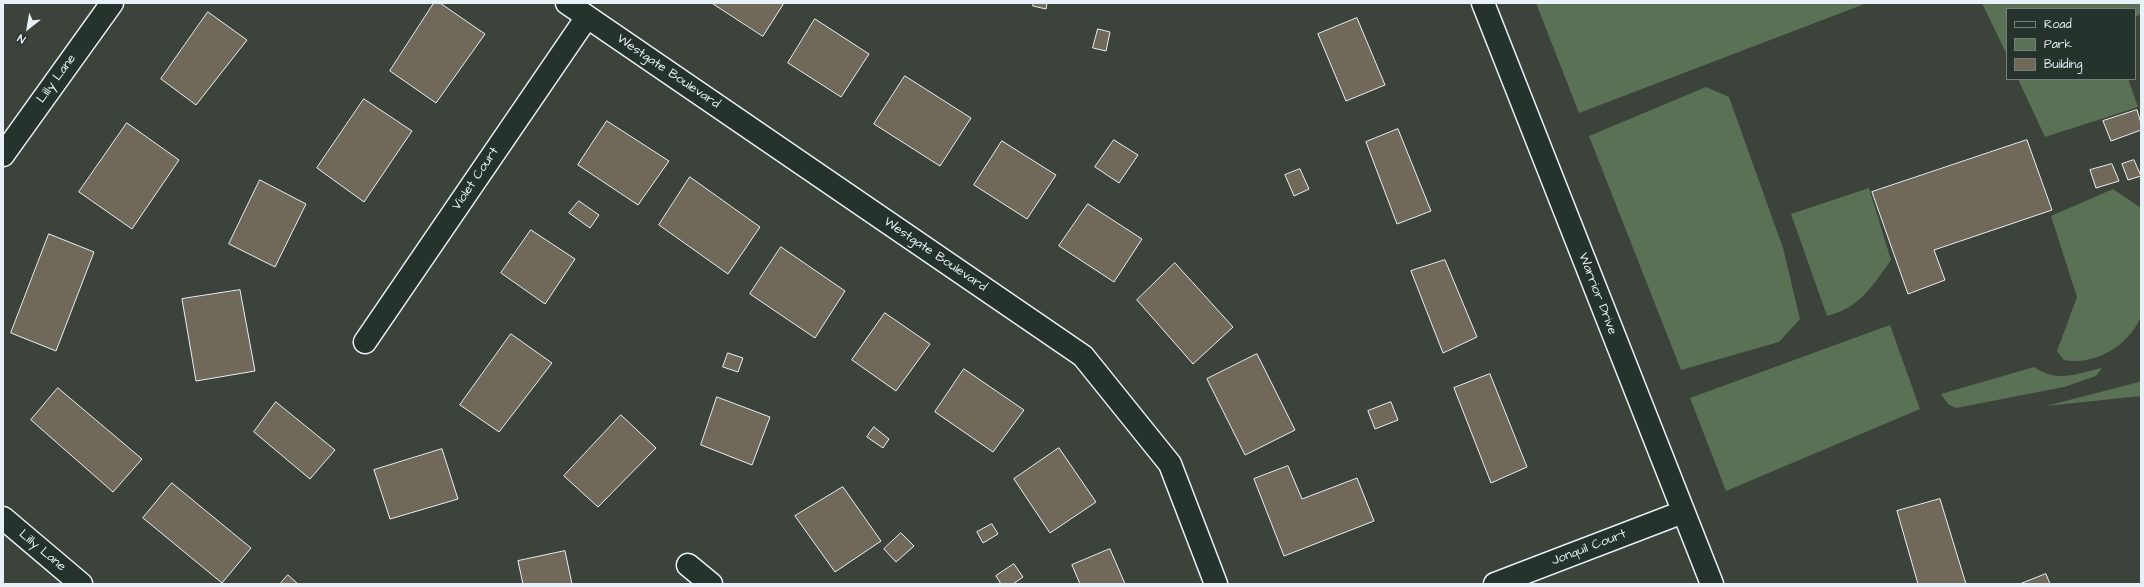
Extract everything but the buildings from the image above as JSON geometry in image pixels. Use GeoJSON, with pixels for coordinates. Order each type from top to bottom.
{"type":"FeatureCollection","features":[{"type":"Feature","properties":{"kind":"street","name":"Lilly Lane"},"geometry":{"type":"LineString","coordinates":[[3,155],[112,3]]}},
{"type":"Feature","properties":{"kind":"street","name":"Westgate Boulevard"},"geometry":{"type":"LineString","coordinates":[[567,3],[1083,356],[1170,464],[1216,584]]}},
{"type":"Feature","properties":{"kind":"street","name":"Warrior Drive"},"geometry":{"type":"LineString","coordinates":[[1483,3],[1712,584]]}},
{"type":"Feature","properties":{"kind":"street","name":"Violet Court"},"geometry":{"type":"LineString","coordinates":[[365,342],[586,17]]}},
{"type":"Feature","properties":{"kind":"street","name":"Jonquil Court"},"geometry":{"type":"LineString","coordinates":[[1495,584],[1683,512]]}},
{"type":"Feature","properties":{"kind":"street","name":"Lilly Lane"},"geometry":{"type":"LineString","coordinates":[[3,518],[81,584]]}},
{"type":"Feature","properties":{"kind":"street"},"geometry":{"type":"LineString","coordinates":[[688,565],[711,584]]}},
{"type":"Feature","properties":{"kind":"green space"},"geometry":{"type":"Polygon","coordinates":[[[1536,3],[1867,3],[1579,113],[1536,3]]]}},
{"type":"Feature","properties":{"kind":"green space"},"geometry":{"type":"Polygon","coordinates":[[[1982,3],[2141,3],[2141,14],[2136,16],[2136,8],[2006,8],[2006,53],[1982,3]]]}},
{"type":"Feature","properties":{"kind":"green space"},"geometry":{"type":"Polygon","coordinates":[[[2018,80],[2128,80],[2138,107],[2045,137],[2018,80]]]}},
{"type":"Feature","properties":{"kind":"green space"},"geometry":{"type":"Polygon","coordinates":[[[1706,87],[1729,97],[1783,248],[1800,319],[1779,342],[1681,370],[1589,136],[1706,87]]]}},
{"type":"Feature","properties":{"kind":"green space"},"geometry":{"type":"Polygon","coordinates":[[[1869,188],[1891,260],[1872,287],[1857,301],[1838,312],[1827,316],[1791,214],[1869,188]]]}},
{"type":"Feature","properties":{"kind":"green space"},"geometry":{"type":"Polygon","coordinates":[[[2113,189],[2141,208],[2141,316],[2129,336],[2110,351],[2088,360],[2064,360],[2057,351],[2077,297],[2051,216],[2113,189]]]}},
{"type":"Feature","properties":{"kind":"green space"},"geometry":{"type":"Polygon","coordinates":[[[1890,325],[1920,409],[1726,491],[1690,398],[1890,325]]]}},
{"type":"Feature","properties":{"kind":"green space"},"geometry":{"type":"Polygon","coordinates":[[[2034,367],[2051,375],[2059,376],[2075,375],[2102,368],[2096,376],[2064,387],[1956,408],[1948,404],[1941,394],[2034,367]]]}},
{"type":"Feature","properties":{"kind":"green space"},"geometry":{"type":"Polygon","coordinates":[[[2141,380],[2141,396],[2046,406],[2139,382],[2141,380]]]}}]}
